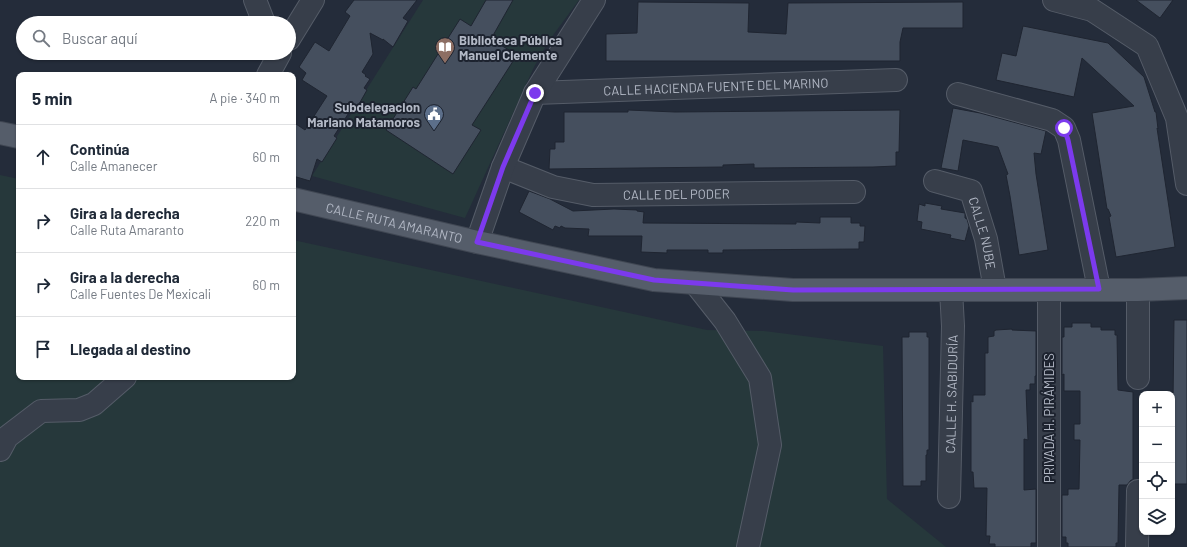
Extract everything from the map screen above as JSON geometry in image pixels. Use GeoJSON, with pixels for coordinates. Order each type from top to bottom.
{"type":"FeatureCollection","features":[{"type":"Feature","properties":{"kind":"main road"},"geometry":{"type":"LineString","coordinates":[[0,133],[16,136]]}},
{"type":"Feature","properties":{"kind":"main road","name":"CALLE RUTA AMARANTO"},"geometry":{"type":"LineString","coordinates":[[296,200],[477,242],[654,280],[793,290],[1138,290],[1187,288]]}},
{"type":"Feature","properties":{"kind":"street"},"geometry":{"type":"LineString","coordinates":[[255,0],[261,16]]}},
{"type":"Feature","properties":{"kind":"street"},"geometry":{"type":"LineString","coordinates":[[296,27],[313,0]]}},
{"type":"Feature","properties":{"kind":"street"},"geometry":{"type":"LineString","coordinates":[[477,242],[503,167],[535,93],[594,0]]}},
{"type":"Feature","properties":{"kind":"street"},"geometry":{"type":"LineString","coordinates":[[1054,0],[1092,10],[1147,46],[1177,118],[1187,184]]}},
{"type":"Feature","properties":{"kind":"street","name":"CALLE HACIENDA FUENTE DEL MARINO"},"geometry":{"type":"LineString","coordinates":[[535,93],[896,80]]}},
{"type":"Feature","properties":{"kind":"street"},"geometry":{"type":"LineString","coordinates":[[958,94],[1052,120],[1064,128],[1068,140],[1099,289]]}},
{"type":"Feature","properties":{"kind":"street","name":"CALLE DEL PODER"},"geometry":{"type":"LineString","coordinates":[[503,167],[553,187],[594,195],[854,192]]}},
{"type":"Feature","properties":{"kind":"street","name":"CALLE NUBE"},"geometry":{"type":"LineString","coordinates":[[935,181],[971,191],[986,239],[995,289]]}},
{"type":"Feature","properties":{"kind":"street"},"geometry":{"type":"LineString","coordinates":[[696,283],[725,321],[760,378],[770,446],[748,547]]}},
{"type":"Feature","properties":{"kind":"street","name":"CALLE H. SABIDURÍA"},"geometry":{"type":"LineString","coordinates":[[949,497],[953,326],[951,290]]}},
{"type":"Feature","properties":{"kind":"street","name":"PRIVADA H. PIRÁMIDES"},"geometry":{"type":"LineString","coordinates":[[1049,290],[1049,547]]}},
{"type":"Feature","properties":{"kind":"street"},"geometry":{"type":"LineString","coordinates":[[1138,290],[1138,378]]}},
{"type":"Feature","properties":{"kind":"street"},"geometry":{"type":"LineString","coordinates":[[0,450],[8,437],[41,411],[79,410],[94,404],[122,380]]}},
{"type":"Feature","properties":{"kind":"street"},"geometry":{"type":"LineString","coordinates":[[1137,547],[1138,491]]}},
{"type":"Feature","properties":{"kind":"shaded area"},"geometry":{"type":"Polygon","coordinates":[[[423,0],[579,0],[548,42],[534,67],[465,218],[312,176],[423,0]]]}},
{"type":"Feature","properties":{"kind":"shaded area"},"geometry":{"type":"Polygon","coordinates":[[[0,175],[16,178],[16,380],[296,380],[296,241],[707,330],[764,331],[883,346],[887,499],[946,547],[0,547],[0,175]]]}},
{"type":"Feature","properties":{"kind":"building"},"geometry":{"type":"Polygon","coordinates":[[[354,0],[417,0],[403,18],[408,21],[393,47],[383,39],[370,33],[373,54],[362,72],[370,79],[364,88],[367,90],[354,113],[350,111],[334,136],[337,138],[322,162],[317,159],[310,181],[296,177],[296,124],[305,130],[327,96],[302,80],[306,73],[299,67],[315,42],[329,51],[350,16],[345,12],[354,0]]]}},
{"type":"Feature","properties":{"kind":"building"},"geometry":{"type":"Polygon","coordinates":[[[486,0],[513,0],[491,39],[517,55],[472,125],[481,130],[453,174],[386,130],[413,87],[416,89],[460,19],[471,26],[486,0]]]}},
{"type":"Feature","properties":{"kind":"building"},"geometry":{"type":"Polygon","coordinates":[[[1136,0],[1173,0],[1160,18],[1136,0]]]}},
{"type":"Feature","properties":{"kind":"building"},"geometry":{"type":"Polygon","coordinates":[[[638,2],[749,3],[748,32],[786,34],[788,3],[963,2],[963,28],[903,28],[900,42],[900,61],[606,61],[606,34],[637,33],[638,2]]]}},
{"type":"Feature","properties":{"kind":"building"},"geometry":{"type":"Polygon","coordinates":[[[1023,26],[1108,43],[1144,77],[1156,112],[1158,129],[1157,128],[1175,247],[1116,257],[1109,217],[1111,216],[1107,209],[1092,113],[1134,106],[1082,58],[1074,97],[996,80],[1002,53],[1016,56],[1023,26]]]}},
{"type":"Feature","properties":{"kind":"building"},"geometry":{"type":"Polygon","coordinates":[[[953,108],[980,113],[1046,131],[1041,154],[1034,153],[1048,250],[1019,255],[1006,175],[1008,174],[998,147],[963,140],[958,171],[941,168],[953,108]]]}},
{"type":"Feature","properties":{"kind":"building"},"geometry":{"type":"Polygon","coordinates":[[[628,110],[675,112],[900,110],[899,152],[896,152],[896,166],[754,168],[754,164],[723,165],[723,167],[549,169],[550,149],[555,149],[555,142],[564,142],[564,112],[628,112],[628,110]]]}},
{"type":"Feature","properties":{"kind":"building"},"geometry":{"type":"Polygon","coordinates":[[[529,191],[550,199],[573,211],[614,209],[637,210],[644,212],[643,223],[796,224],[796,222],[820,223],[820,217],[851,217],[851,223],[860,223],[860,226],[865,226],[864,242],[859,242],[859,249],[723,250],[723,253],[708,253],[708,250],[667,250],[667,253],[641,252],[642,236],[588,236],[589,229],[565,228],[561,226],[560,228],[555,226],[553,230],[519,212],[529,191]]]}},
{"type":"Feature","properties":{"kind":"building"},"geometry":{"type":"Polygon","coordinates":[[[925,203],[942,206],[941,209],[965,213],[965,218],[967,219],[969,226],[965,241],[950,238],[951,235],[921,229],[922,222],[917,221],[919,204],[925,206],[925,203]]]}},
{"type":"Feature","properties":{"kind":"building"},"geometry":{"type":"Polygon","coordinates":[[[1174,320],[1187,320],[1187,484],[1175,484],[1175,391],[1173,391],[1174,320]]]}},
{"type":"Feature","properties":{"kind":"building"},"geometry":{"type":"Polygon","coordinates":[[[1072,323],[1091,323],[1091,327],[1101,327],[1101,330],[1115,330],[1115,335],[1117,335],[1118,390],[1133,392],[1133,480],[1131,480],[1127,485],[1119,485],[1118,543],[1116,543],[1116,547],[1068,547],[1066,537],[1062,537],[1062,495],[1068,495],[1068,489],[1079,489],[1080,440],[1074,440],[1074,424],[1080,424],[1080,391],[1064,391],[1064,374],[1062,375],[1062,337],[1064,337],[1064,327],[1072,327],[1072,323]]]}},
{"type":"Feature","properties":{"kind":"building"},"geometry":{"type":"Polygon","coordinates":[[[1012,329],[1036,331],[1036,376],[1035,384],[1030,384],[1030,390],[1026,390],[1028,440],[1024,439],[1024,490],[1036,489],[1036,543],[1031,543],[1031,547],[995,547],[995,544],[989,544],[990,536],[986,536],[987,488],[974,488],[973,472],[971,472],[971,401],[973,402],[973,395],[985,395],[985,353],[988,353],[988,337],[994,336],[994,331],[996,330],[1012,329]]]}},
{"type":"Feature","properties":{"kind":"building"},"geometry":{"type":"Polygon","coordinates":[[[909,332],[927,332],[927,337],[929,337],[929,450],[927,450],[926,455],[926,481],[921,481],[921,486],[903,486],[902,337],[909,337],[909,332]]]}},
{"type":"Feature","properties":{"kind":"place","name":"Biblioteca Pública Manuel Clemente"},"geometry":{"type":"Point","coordinates":[445,64]}},
{"type":"Feature","properties":{"kind":"place","name":"Subdelegacion Mariano Matamoros"},"geometry":{"type":"Point","coordinates":[434,131]}},
{"type":"Feature","properties":{"kind":"route"},"geometry":{"type":"LineString","coordinates":[[535,93],[503,167],[477,242],[654,280],[793,290],[1099,289],[1068,140],[1064,128]]}}]}
